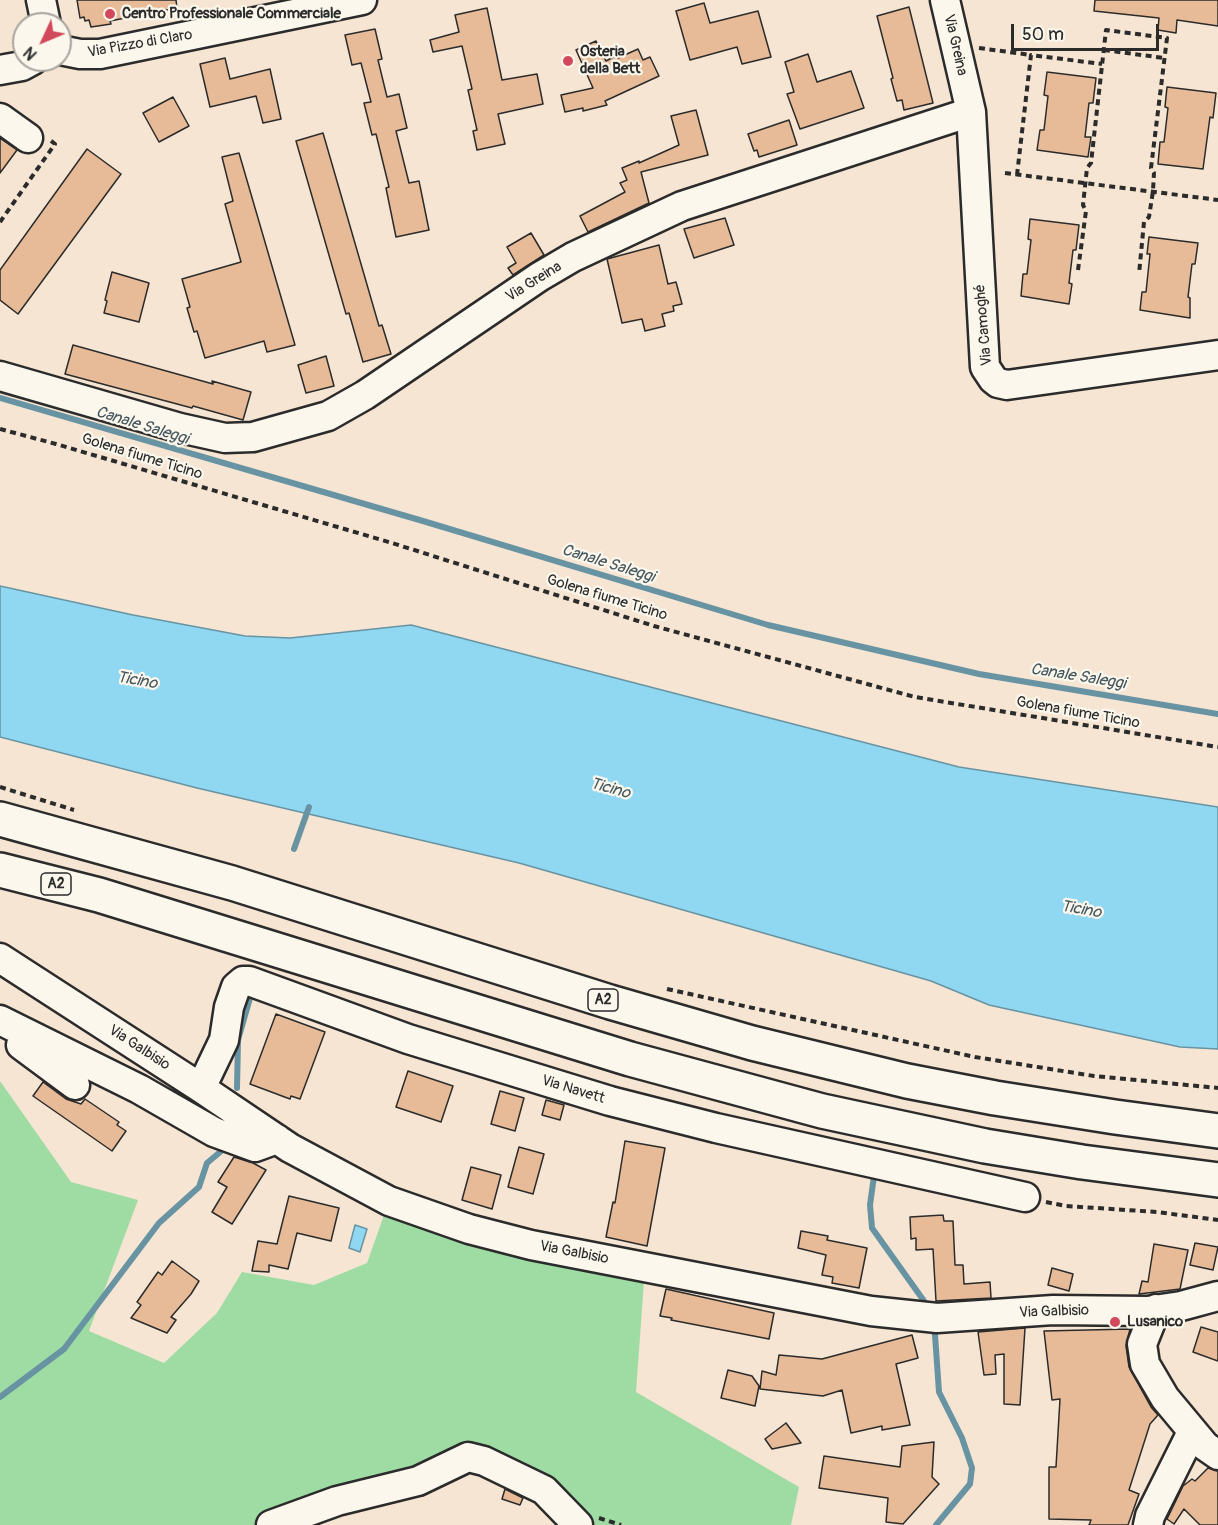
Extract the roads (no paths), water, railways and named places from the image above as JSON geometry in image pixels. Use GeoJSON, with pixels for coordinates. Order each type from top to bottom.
{"type":"FeatureCollection","features":[{"type":"Feature","properties":{"kind":"highway","name":"A2"},"geometry":{"type":"LineString","coordinates":[[0,819],[232,883],[610,1002],[763,1046],[908,1081],[995,1098],[1104,1116],[1218,1131]]}},
{"type":"Feature","properties":{"kind":"highway","name":"A2"},"geometry":{"type":"LineString","coordinates":[[0,870],[112,899],[640,1062],[822,1111],[985,1146],[1082,1162],[1218,1180]]}},
{"type":"Feature","properties":{"kind":"street","name":"Via Pizzo di Claro"},"geometry":{"type":"LineString","coordinates":[[72,52],[100,54],[362,0]]}},
{"type":"Feature","properties":{"kind":"street","name":"Via Greina"},"geometry":{"type":"LineString","coordinates":[[0,376],[212,436],[253,437],[328,416],[345,408],[539,277],[573,258],[682,206],[971,112],[945,0]]}},
{"type":"Feature","properties":{"kind":"street","name":"Via Camoghé"},"geometry":{"type":"LineString","coordinates":[[971,112],[985,367],[993,379],[1007,385],[1218,355]]}},
{"type":"Feature","properties":{"kind":"street"},"geometry":{"type":"LineString","coordinates":[[0,118],[28,138]]}},
{"type":"Feature","properties":{"kind":"street","name":"Via Galbisio"},"geometry":{"type":"LineString","coordinates":[[0,958],[277,1139],[333,1173],[389,1201],[469,1229],[531,1245],[871,1311],[931,1317],[1053,1310],[1156,1309],[1181,1306],[1218,1296]]}},
{"type":"Feature","properties":{"kind":"street","name":"Via Navett"},"geometry":{"type":"LineString","coordinates":[[201,1088],[224,1040],[229,1007],[236,987],[243,981],[249,981],[408,1040],[610,1101],[716,1128],[1025,1197]]}},
{"type":"Feature","properties":{"kind":"street"},"geometry":{"type":"LineString","coordinates":[[0,1020],[139,1089],[214,1132],[255,1147],[277,1139]]}},
{"type":"Feature","properties":{"kind":"street"},"geometry":{"type":"LineString","coordinates":[[0,1028],[75,1085]]}},
{"type":"Feature","properties":{"kind":"street"},"geometry":{"type":"LineString","coordinates":[[1156,1309],[1142,1344],[1145,1364],[1165,1398],[1192,1432],[1205,1446],[1218,1455]]}},
{"type":"Feature","properties":{"kind":"street"},"geometry":{"type":"LineString","coordinates":[[1148,1525],[1160,1495],[1192,1432]]}},
{"type":"Feature","properties":{"kind":"street"},"geometry":{"type":"LineString","coordinates":[[271,1525],[337,1501],[418,1481],[468,1457],[484,1461],[544,1490],[578,1525]]}},
{"type":"Feature","properties":{"kind":"water","name":"Ticino"},"geometry":{"type":"Polygon","coordinates":[[[0,586],[133,615],[245,636],[290,638],[411,625],[959,767],[1218,807],[1218,1049],[1180,1047],[989,1005],[931,981],[519,863],[197,788],[0,737],[0,586]]]}},
{"type":"Feature","properties":{"kind":"water"},"geometry":{"type":"Polygon","coordinates":[[[355,1225],[367,1229],[360,1252],[349,1248],[355,1225]]]}},
{"type":"Feature","properties":{"kind":"waterway","name":"Canale Saleggi"},"geometry":{"type":"LineString","coordinates":[[0,398],[423,521],[768,625],[979,674],[1218,714]]}},
{"type":"Feature","properties":{"kind":"waterway"},"geometry":{"type":"LineString","coordinates":[[294,849],[309,807]]}},
{"type":"Feature","properties":{"kind":"waterway"},"geometry":{"type":"LineString","coordinates":[[237,1088],[238,1040],[252,991]]}},
{"type":"Feature","properties":{"kind":"waterway"},"geometry":{"type":"LineString","coordinates":[[0,1397],[64,1349],[159,1223],[199,1187],[207,1163],[225,1148]]}},
{"type":"Feature","properties":{"kind":"waterway"},"geometry":{"type":"LineString","coordinates":[[874,1176],[870,1205],[872,1228],[924,1301],[927,1309]]}},
{"type":"Feature","properties":{"kind":"waterway"},"geometry":{"type":"LineString","coordinates":[[932,1324],[935,1335],[939,1392],[962,1438],[972,1468],[970,1484],[936,1525]]}},
{"type":"Feature","properties":{"kind":"place","name":"Centro Professionale Commerciale"},"geometry":{"type":"Point","coordinates":[110,14]}},
{"type":"Feature","properties":{"kind":"place","name":"Osteria della Bett"},"geometry":{"type":"Point","coordinates":[568,61]}},
{"type":"Feature","properties":{"kind":"place","name":"Lusanico"},"geometry":{"type":"Point","coordinates":[1115,1322]}}]}
